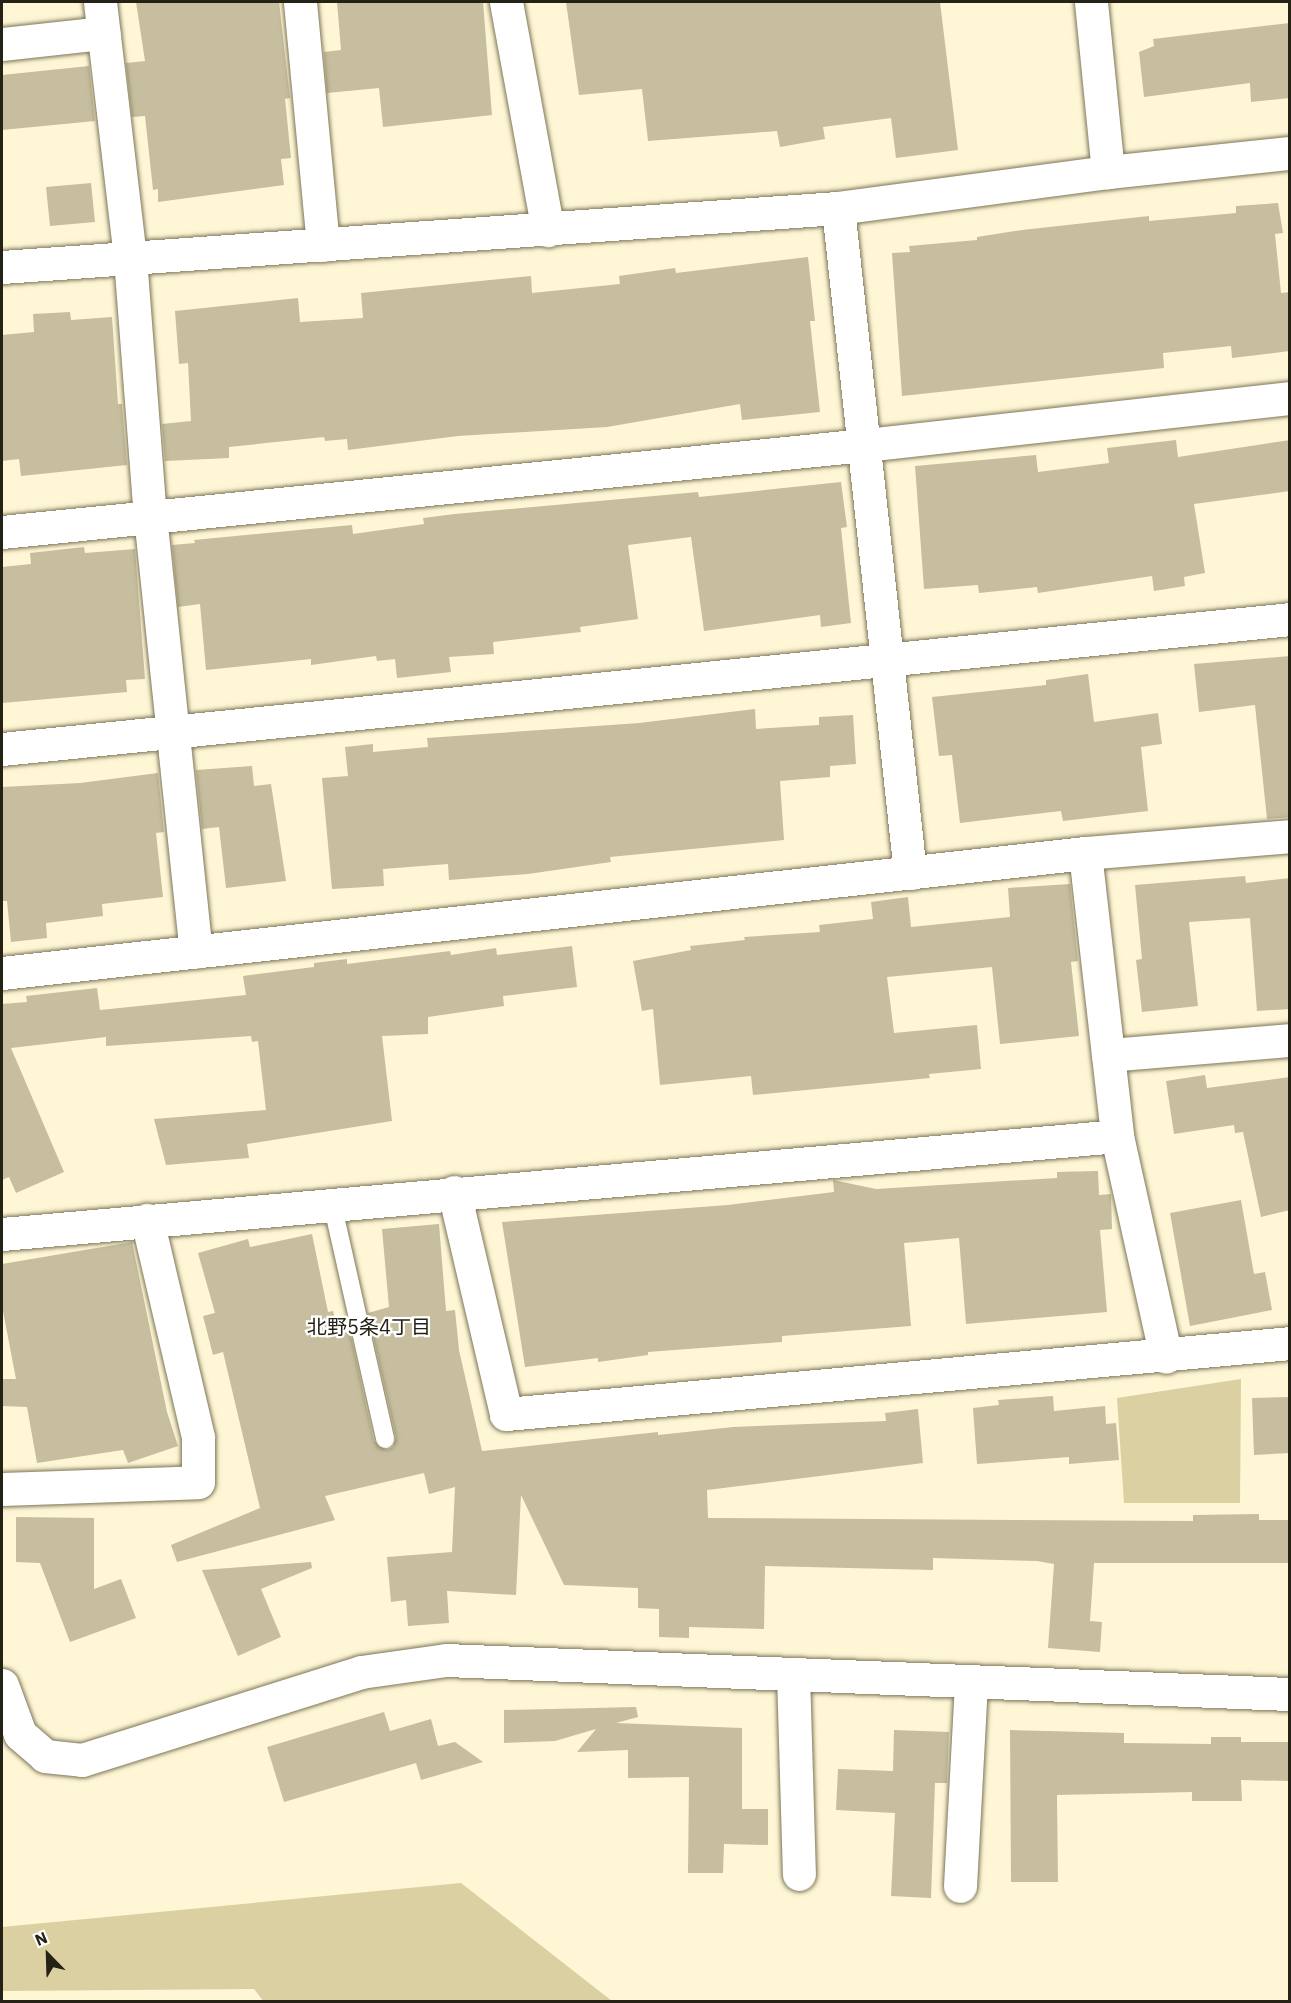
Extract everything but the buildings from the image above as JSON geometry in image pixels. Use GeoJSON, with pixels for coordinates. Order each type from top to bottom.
{"type":"FeatureCollection","features":[{"type":"Feature","properties":{"kind":"street"},"geometry":{"type":"LineString","coordinates":[[100,2],[130,258],[150,516],[196,952]]}},
{"type":"Feature","properties":{"kind":"street"},"geometry":{"type":"LineString","coordinates":[[300,2],[323,245]]}},
{"type":"Feature","properties":{"kind":"street"},"geometry":{"type":"LineString","coordinates":[[506,2],[548,230]]}},
{"type":"Feature","properties":{"kind":"street"},"geometry":{"type":"LineString","coordinates":[[1091,2],[1108,172]]}},
{"type":"Feature","properties":{"kind":"street"},"geometry":{"type":"LineString","coordinates":[[2,44],[103,33]]}},
{"type":"Feature","properties":{"kind":"street"},"geometry":{"type":"LineString","coordinates":[[2,267],[838,208],[1108,172],[1290,153]]}},
{"type":"Feature","properties":{"kind":"street"},"geometry":{"type":"LineString","coordinates":[[838,208],[889,662],[910,873]]}},
{"type":"Feature","properties":{"kind":"street"},"geometry":{"type":"LineString","coordinates":[[2,532],[865,445],[1290,398]]}},
{"type":"Feature","properties":{"kind":"street"},"geometry":{"type":"LineString","coordinates":[[2,749],[889,662],[1290,619]]}},
{"type":"Feature","properties":{"kind":"street"},"geometry":{"type":"LineString","coordinates":[[2,973],[1085,853],[1290,836]]}},
{"type":"Feature","properties":{"kind":"street"},"geometry":{"type":"LineString","coordinates":[[1085,853],[1117,1136],[1166,1357]]}},
{"type":"Feature","properties":{"kind":"street"},"geometry":{"type":"LineString","coordinates":[[1108,1055],[1290,1040]]}},
{"type":"Feature","properties":{"kind":"street"},"geometry":{"type":"LineString","coordinates":[[2,1234],[454,1192],[1117,1136]]}},
{"type":"Feature","properties":{"kind":"street"},"geometry":{"type":"LineString","coordinates":[[454,1192],[506,1414],[1166,1357],[1290,1343]]}},
{"type":"Feature","properties":{"kind":"street"},"geometry":{"type":"LineString","coordinates":[[2,1489],[198,1482],[198,1437],[147,1220]]}},
{"type":"Feature","properties":{"kind":"street"},"geometry":{"type":"LineString","coordinates":[[2,1685],[20,1734],[45,1756],[82,1760],[361,1672],[446,1660],[1290,1694]]}},
{"type":"Feature","properties":{"kind":"street"},"geometry":{"type":"LineString","coordinates":[[793,1674],[799,1874]]}},
{"type":"Feature","properties":{"kind":"street"},"geometry":{"type":"LineString","coordinates":[[960,1886],[971,1681]]}},
{"type":"Feature","properties":{"kind":"lane"},"geometry":{"type":"LineString","coordinates":[[332,1203],[385,1439]]}},
{"type":"Feature","properties":{"kind":"shaded area"},"geometry":{"type":"Polygon","coordinates":[[[1241,1379],[1240,1503],[1124,1503],[1117,1398],[1241,1379]]]}},
{"type":"Feature","properties":{"kind":"shaded area"},"geometry":{"type":"Polygon","coordinates":[[[461,1883],[612,2001],[264,2002],[254,1989],[2,1991],[2,1927],[461,1883]]]}},
{"type":"Feature","properties":{"kind":"district","name":"北野5条4丁目"},"geometry":{"type":"Point","coordinates":[369,1326]}}]}
